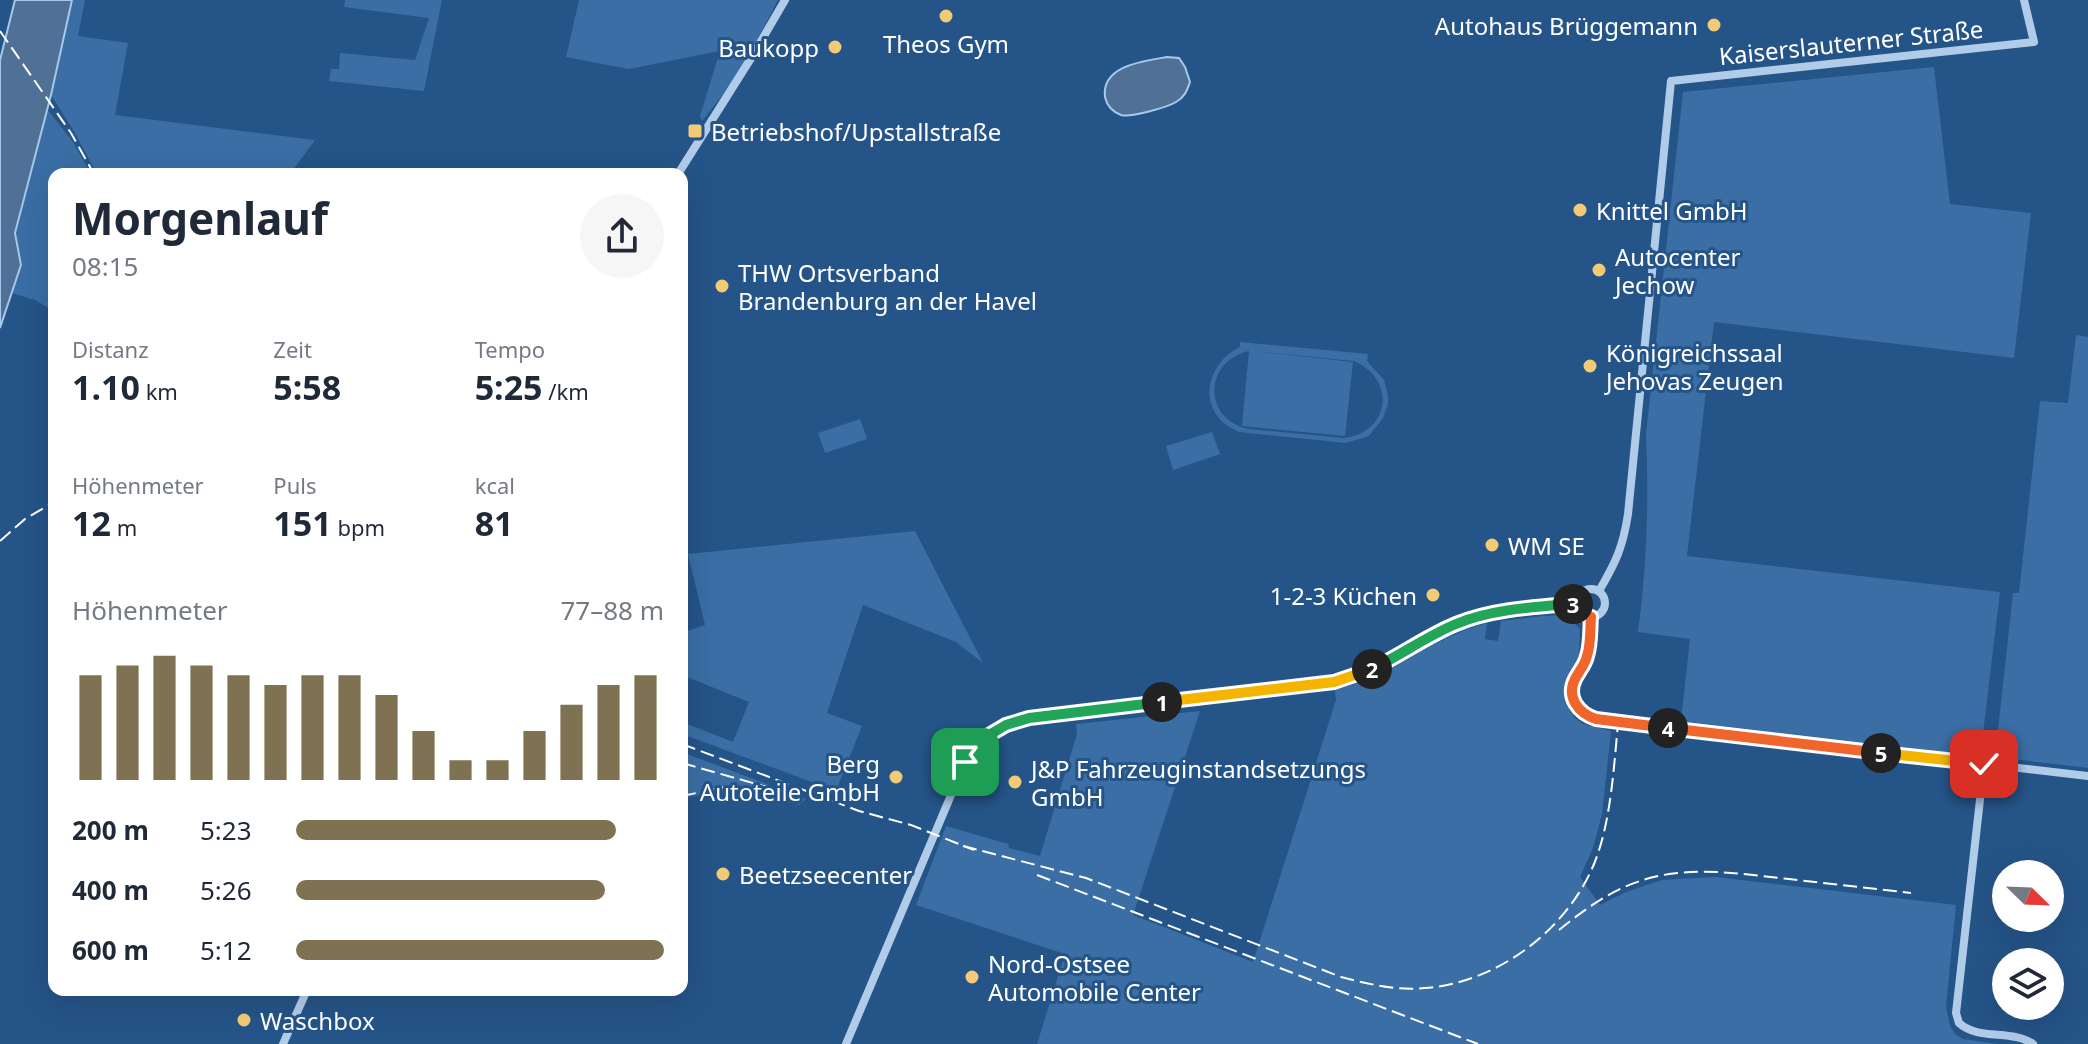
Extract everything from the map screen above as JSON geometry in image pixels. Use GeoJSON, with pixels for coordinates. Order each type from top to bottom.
{"type":"FeatureCollection","features":[{"type":"Feature","properties":{"kind":"street"},"geometry":{"type":"LineString","coordinates":[[682,168],[785,0]]}},
{"type":"Feature","properties":{"kind":"street","name":"Kaiserslauterner Straße"},"geometry":{"type":"LineString","coordinates":[[1599,591],[1618,558],[1628,514],[1671,81],[2034,42],[2024,0]]}},
{"type":"Feature","properties":{"kind":"street"},"geometry":{"type":"LineString","coordinates":[[1591,588],[1599,591],[1605,598],[1605,607],[1591,617],[1581,613],[1578,596],[1591,588]]}},
{"type":"Feature","properties":{"kind":"street"},"geometry":{"type":"LineString","coordinates":[[846,1044],[965,762],[994,731],[1029,718],[1334,682],[1381,665],[1434,634],[1471,618],[1577,604]]}},
{"type":"Feature","properties":{"kind":"street"},"geometry":{"type":"LineString","coordinates":[[1591,617],[1587,656],[1572,691],[1576,706],[1590,717],[2088,776]]}},
{"type":"Feature","properties":{"kind":"street"},"geometry":{"type":"LineString","coordinates":[[1984,764],[1956,1013],[1959,1023],[1972,1031],[2024,1038],[2033,1044]]}},
{"type":"Feature","properties":{"kind":"street"},"geometry":{"type":"LineString","coordinates":[[283,1044],[304,996]]}},
{"type":"Feature","properties":{"kind":"shaded area"},"geometry":{"type":"Polygon","coordinates":[[[15,0],[72,0],[15,233],[21,265],[0,328],[0,60],[15,0]]]}},
{"type":"Feature","properties":{"kind":"shaded area"},"geometry":{"type":"Polygon","coordinates":[[[72,0],[85,0],[78,36],[128,43],[115,115],[315,140],[294,168],[94,168],[51,95],[72,0]]]}},
{"type":"Feature","properties":{"kind":"shaded area"},"geometry":{"type":"Polygon","coordinates":[[[345,0],[442,0],[424,91],[329,81],[331,69],[339,69],[340,53],[415,60],[429,18],[344,7],[345,0]]]}},
{"type":"Feature","properties":{"kind":"shaded area"},"geometry":{"type":"Polygon","coordinates":[[[579,0],[778,0],[752,50],[745,49],[742,54],[747,57],[702,121],[700,116],[720,51],[629,69],[566,57],[579,0]]]}},
{"type":"Feature","properties":{"kind":"shaded area"},"geometry":{"type":"Polygon","coordinates":[[[1179,58],[1185,67],[1190,82],[1182,98],[1165,107],[1132,115],[1121,115],[1111,108],[1105,97],[1106,86],[1117,71],[1147,60],[1179,58]]]}},
{"type":"Feature","properties":{"kind":"shaded area"},"geometry":{"type":"Polygon","coordinates":[[[1934,67],[1950,204],[2031,213],[2014,358],[1714,322],[1687,556],[2000,592],[1981,750],[1971,748],[1970,755],[1681,721],[1690,639],[1638,632],[1646,533],[1646,434],[1683,92],[1934,67]]]}},
{"type":"Feature","properties":{"kind":"shaded area"},"geometry":{"type":"Polygon","coordinates":[[[47,109],[73,142],[88,168],[48,168],[48,308],[12,293],[22,265],[16,233],[47,109]]]}},
{"type":"Feature","properties":{"kind":"shaded area"},"geometry":{"type":"Polygon","coordinates":[[[2076,335],[2088,337],[2088,768],[1995,757],[2013,593],[2019,593],[2040,401],[2068,403],[2076,335]]]}},
{"type":"Feature","properties":{"kind":"shaded area"},"geometry":{"type":"Polygon","coordinates":[[[1240,342],[1368,354],[1367,361],[1384,380],[1388,395],[1383,418],[1369,436],[1346,443],[1239,432],[1218,417],[1212,407],[1210,387],[1223,359],[1240,347],[1240,342]],[[1249,351],[1223,366],[1214,390],[1216,403],[1222,414],[1233,423],[1248,429],[1344,438],[1360,434],[1379,416],[1382,392],[1368,369],[1354,361],[1252,351],[1353,362],[1345,436],[1242,426],[1249,351]]]}},
{"type":"Feature","properties":{"kind":"shaded area"},"geometry":{"type":"Polygon","coordinates":[[[860,419],[867,439],[825,453],[818,433],[860,419]]]}},
{"type":"Feature","properties":{"kind":"shaded area"},"geometry":{"type":"Polygon","coordinates":[[[1212,432],[1220,454],[1173,470],[1166,446],[1212,432]]]}},
{"type":"Feature","properties":{"kind":"shaded area"},"geometry":{"type":"Polygon","coordinates":[[[915,531],[983,663],[956,642],[863,605],[827,713],[862,726],[836,791],[688,736],[688,724],[733,742],[749,702],[688,677],[688,631],[705,625],[688,554],[915,531]]]}},
{"type":"Feature","properties":{"kind":"shaded area"},"geometry":{"type":"Polygon","coordinates":[[[1565,615],[1580,629],[1579,655],[1565,684],[1565,700],[1574,717],[1583,724],[1611,731],[1602,814],[1593,848],[1580,877],[1600,905],[1662,880],[1715,877],[1956,905],[1946,1007],[1950,1026],[1963,1039],[1997,1044],[1037,1044],[1065,954],[916,905],[946,826],[1040,856],[1077,734],[1076,724],[1200,711],[1133,915],[1253,962],[1336,700],[1335,690],[1375,675],[1448,638],[1487,623],[1485,639],[1498,641],[1501,621],[1565,615]]]}},
{"type":"Feature","properties":{"kind":"shaded area"},"geometry":{"type":"Polygon","coordinates":[[[688,754],[806,799],[799,805],[751,793],[718,792],[688,797],[688,754]]]}},
{"type":"Feature","properties":{"kind":"railway"},"geometry":{"type":"LineString","coordinates":[[0,31],[71,133],[91,168]]}},
{"type":"Feature","properties":{"kind":"railway"},"geometry":{"type":"LineString","coordinates":[[0,541],[25,519],[48,506]]}},
{"type":"Feature","properties":{"kind":"railway"},"geometry":{"type":"LineString","coordinates":[[963,846],[1086,878],[1341,977],[1404,989],[1452,984],[1478,976],[1526,949],[1548,931],[1582,888],[1594,864],[1605,829],[1619,714]]}},
{"type":"Feature","properties":{"kind":"railway"},"geometry":{"type":"LineString","coordinates":[[688,746],[859,811],[911,825],[974,850]]}},
{"type":"Feature","properties":{"kind":"railway"},"geometry":{"type":"LineString","coordinates":[[688,765],[774,789]]}},
{"type":"Feature","properties":{"kind":"railway"},"geometry":{"type":"LineString","coordinates":[[688,795],[725,787],[743,788]]}},
{"type":"Feature","properties":{"kind":"railway"},"geometry":{"type":"LineString","coordinates":[[1559,930],[1620,889],[1661,875],[1679,873],[1734,873],[1911,893]]}},
{"type":"Feature","properties":{"kind":"railway"},"geometry":{"type":"LineString","coordinates":[[1037,875],[1478,1044]]}},
{"type":"Feature","properties":{"kind":"place","name":"Theos Gym"},"geometry":{"type":"Point","coordinates":[946,16]}},
{"type":"Feature","properties":{"kind":"place","name":"Autohaus Brüggemann"},"geometry":{"type":"Point","coordinates":[1714,25]}},
{"type":"Feature","properties":{"kind":"place","name":"Baukopp"},"geometry":{"type":"Point","coordinates":[835,47]}},
{"type":"Feature","properties":{"kind":"place","name":"Betriebshof/Upstallstraße"},"geometry":{"type":"Point","coordinates":[695,131]}},
{"type":"Feature","properties":{"kind":"place","name":"Knittel GmbH"},"geometry":{"type":"Point","coordinates":[1580,210]}},
{"type":"Feature","properties":{"kind":"place","name":"Autocenter Jechow"},"geometry":{"type":"Point","coordinates":[1599,270]}},
{"type":"Feature","properties":{"kind":"place","name":"THW Ortsverband Brandenburg an der Havel"},"geometry":{"type":"Point","coordinates":[722,286]}},
{"type":"Feature","properties":{"kind":"place","name":"Königreichssaal Jehovas Zeugen"},"geometry":{"type":"Point","coordinates":[1590,366]}},
{"type":"Feature","properties":{"kind":"place","name":"WM SE"},"geometry":{"type":"Point","coordinates":[1492,545]}},
{"type":"Feature","properties":{"kind":"place","name":"1-2-3 Küchen"},"geometry":{"type":"Point","coordinates":[1433,595]}},
{"type":"Feature","properties":{"kind":"place","name":"Berg Autoteile GmbH"},"geometry":{"type":"Point","coordinates":[896,777]}},
{"type":"Feature","properties":{"kind":"place","name":"J&P Fahrzeuginstandsetzungs GmbH"},"geometry":{"type":"Point","coordinates":[1015,782]}},
{"type":"Feature","properties":{"kind":"place","name":"Beetzseecenter"},"geometry":{"type":"Point","coordinates":[723,874]}},
{"type":"Feature","properties":{"kind":"place","name":"Nord-Ostsee Automobile Center"},"geometry":{"type":"Point","coordinates":[972,977]}},
{"type":"Feature","properties":{"kind":"place","name":"Waschbox"},"geometry":{"type":"Point","coordinates":[244,1020]}},
{"type":"Feature","properties":{"kind":"route"},"geometry":{"type":"LineString","coordinates":[[965,762],[984,738],[994,731],[1029,718],[1334,682],[1381,665],[1434,634],[1471,618],[1577,604],[1581,613],[1591,617],[1590,639],[1584,666],[1572,691],[1576,706],[1590,717],[1984,764]]}}]}
